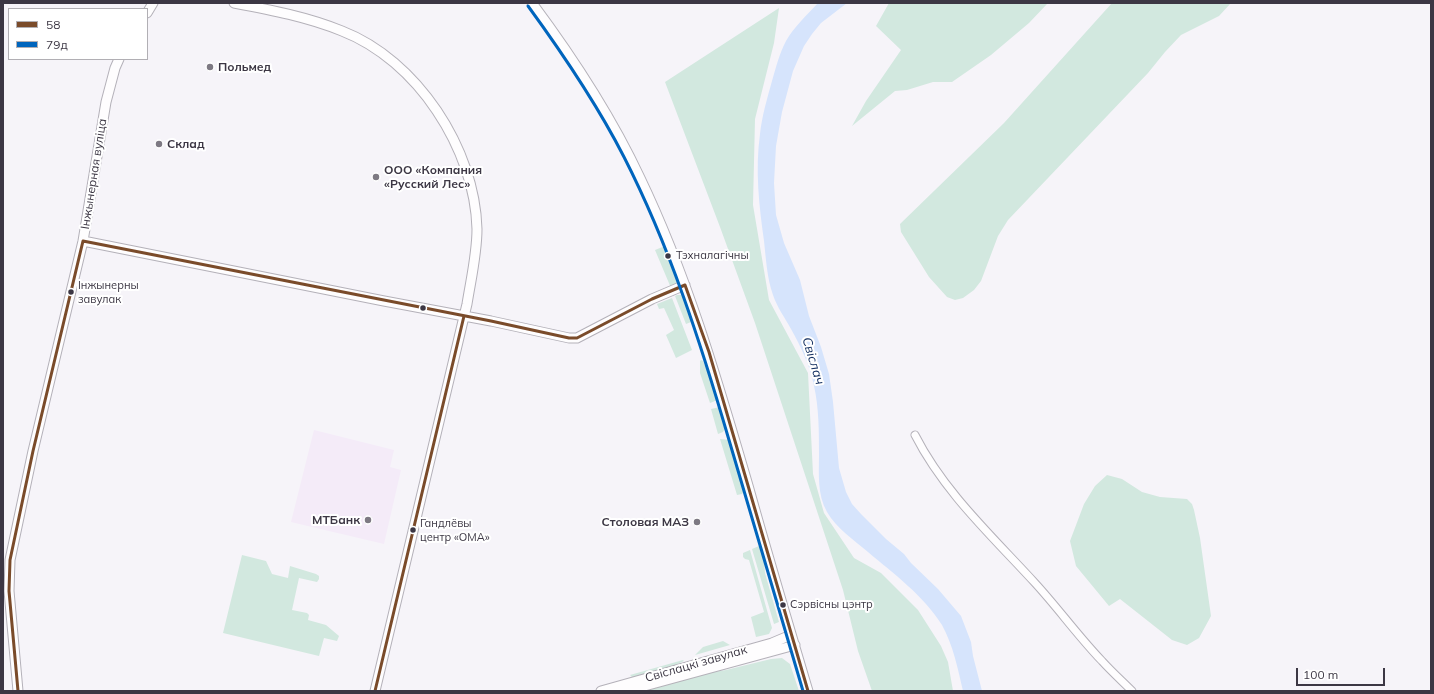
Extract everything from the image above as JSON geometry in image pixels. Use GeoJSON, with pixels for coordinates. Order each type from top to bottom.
{"type":"FeatureCollection","features":[{"type":"Feature","properties":{"kind":"street"},"geometry":{"type":"LineString","coordinates":[[234,3],[312,20],[344,31],[384,54],[412,80],[430,101],[446,126],[456,144],[467,173],[473,199],[476,228],[475,257],[464,316],[375,691]]}},
{"type":"Feature","properties":{"kind":"street"},"geometry":{"type":"LineString","coordinates":[[532,3],[571,58],[600,103],[621,141],[665,233],[709,352],[808,691]]}},
{"type":"Feature","properties":{"kind":"street","name":"Інжынерная вуліца"},"geometry":{"type":"LineString","coordinates":[[18,691],[9,591],[10,560],[33,451],[83,241],[106,102],[119,60]]}},
{"type":"Feature","properties":{"kind":"street"},"geometry":{"type":"LineString","coordinates":[[83,241],[464,316],[562,337],[577,338],[652,299],[685,284]]}},
{"type":"Feature","properties":{"kind":"street"},"geometry":{"type":"LineString","coordinates":[[915,435],[937,473],[956,496],[1057,607],[1101,661],[1132,691]]}},
{"type":"Feature","properties":{"kind":"street","name":"Свіслацкі завулак"},"geometry":{"type":"LineString","coordinates":[[601,691],[765,645],[791,635]]}},
{"type":"Feature","properties":{"kind":"street","name":"Свіслацкі завулак"},"geometry":{"type":"LineString","coordinates":[[626,691],[794,645]]}},
{"type":"Feature","properties":{"kind":"shaded area"},"geometry":{"type":"Polygon","coordinates":[[[314,430],[394,450],[390,467],[401,470],[384,544],[291,522],[314,430]]]}},
{"type":"Feature","properties":{"kind":"green space"},"geometry":{"type":"Polygon","coordinates":[[[889,3],[1048,3],[1029,23],[991,55],[952,82],[933,82],[907,90],[895,91],[852,126],[866,101],[901,50],[876,26],[889,3]]]}},
{"type":"Feature","properties":{"kind":"green space"},"geometry":{"type":"Polygon","coordinates":[[[1112,3],[1231,3],[1219,16],[1181,35],[1148,73],[1008,220],[998,236],[981,281],[974,290],[963,298],[955,300],[947,297],[929,277],[901,232],[900,224],[1004,123],[1112,3]]]}},
{"type":"Feature","properties":{"kind":"green space"},"geometry":{"type":"Polygon","coordinates":[[[779,8],[774,43],[755,119],[753,205],[769,300],[808,373],[813,474],[824,513],[854,558],[881,573],[918,610],[941,646],[948,662],[953,691],[872,691],[858,651],[843,590],[755,323],[665,82],[779,8]]]}},
{"type":"Feature","properties":{"kind":"green space"},"geometry":{"type":"Polygon","coordinates":[[[665,246],[678,280],[676,285],[671,288],[655,250],[665,246]]]}},
{"type":"Feature","properties":{"kind":"green space"},"geometry":{"type":"Polygon","coordinates":[[[681,295],[685,298],[691,322],[686,324],[675,296],[681,295]]]}},
{"type":"Feature","properties":{"kind":"green space"},"geometry":{"type":"Polygon","coordinates":[[[672,298],[692,350],[676,358],[666,335],[674,330],[664,308],[659,309],[657,304],[672,298]]]}},
{"type":"Feature","properties":{"kind":"green space"},"geometry":{"type":"Polygon","coordinates":[[[701,360],[703,361],[720,399],[710,403],[700,373],[701,360]]]}},
{"type":"Feature","properties":{"kind":"green space"},"geometry":{"type":"Polygon","coordinates":[[[720,407],[726,426],[723,432],[718,434],[711,409],[720,407]]]}},
{"type":"Feature","properties":{"kind":"green space"},"geometry":{"type":"Polygon","coordinates":[[[720,439],[730,440],[745,489],[742,494],[737,495],[720,439]]]}},
{"type":"Feature","properties":{"kind":"green space"},"geometry":{"type":"Polygon","coordinates":[[[1107,475],[1122,479],[1142,492],[1160,497],[1187,499],[1192,504],[1200,538],[1211,616],[1199,638],[1187,645],[1172,640],[1120,599],[1109,606],[1076,566],[1070,541],[1084,504],[1095,486],[1107,475]]]}},
{"type":"Feature","properties":{"kind":"green space"},"geometry":{"type":"Polygon","coordinates":[[[759,546],[763,549],[765,573],[779,622],[774,624],[752,549],[759,546]]]}},
{"type":"Feature","properties":{"kind":"green space"},"geometry":{"type":"Polygon","coordinates":[[[750,550],[772,628],[769,634],[756,637],[751,617],[764,612],[749,560],[743,557],[743,553],[750,550]]]}},
{"type":"Feature","properties":{"kind":"green space"},"geometry":{"type":"Polygon","coordinates":[[[242,555],[266,561],[272,574],[288,578],[290,566],[319,576],[317,582],[299,578],[292,610],[307,613],[309,615],[308,620],[326,625],[339,636],[337,641],[324,638],[319,656],[223,633],[242,555]]]}},
{"type":"Feature","properties":{"kind":"green space"},"geometry":{"type":"Polygon","coordinates":[[[723,641],[730,645],[695,655],[703,647],[723,641]]]}},
{"type":"Feature","properties":{"kind":"green space"},"geometry":{"type":"Polygon","coordinates":[[[782,658],[790,664],[799,691],[639,691],[707,673],[782,658]]]}},
{"type":"Feature","properties":{"kind":"green space"},"geometry":{"type":"Polygon","coordinates":[[[683,660],[684,661],[667,669],[633,678],[630,675],[683,660]]]}},
{"type":"Feature","properties":{"kind":"water","name":"Свіслач"},"geometry":{"type":"Polygon","coordinates":[[[818,3],[847,3],[821,23],[812,34],[804,46],[793,71],[782,112],[776,146],[774,183],[776,215],[784,243],[800,280],[809,316],[821,347],[829,374],[839,468],[846,492],[852,504],[861,514],[886,539],[904,554],[911,563],[938,589],[961,616],[971,642],[982,691],[963,691],[955,657],[946,633],[935,614],[918,595],[898,577],[840,529],[827,512],[819,484],[817,403],[812,378],[802,349],[779,308],[769,282],[758,188],[758,161],[762,121],[778,61],[786,41],[801,21],[818,3]]]}},
{"type":"Feature","properties":{"kind":"transit line","name":"79д"},"geometry":{"type":"LineString","coordinates":[[528,6],[554,42],[603,118],[641,191],[656,226],[696,332],[803,691]]}},
{"type":"Feature","properties":{"kind":"transit line","name":"58"},"geometry":{"type":"LineString","coordinates":[[18,691],[9,591],[10,560],[33,451],[83,241],[491,321],[569,338],[577,338],[652,299],[685,285]]}},
{"type":"Feature","properties":{"kind":"transit line","name":"58"},"geometry":{"type":"LineString","coordinates":[[685,285],[709,352],[808,691]]}},
{"type":"Feature","properties":{"kind":"transit line","name":"58"},"geometry":{"type":"LineString","coordinates":[[375,691],[464,316]]}},
{"type":"Feature","properties":{"kind":"place","name":"Польмед"},"geometry":{"type":"Point","coordinates":[210,67]}},
{"type":"Feature","properties":{"kind":"place","name":"Склад"},"geometry":{"type":"Point","coordinates":[159,144]}},
{"type":"Feature","properties":{"kind":"place","name":"ООО «Компания «Русский Лес»"},"geometry":{"type":"Point","coordinates":[376,177]}},
{"type":"Feature","properties":{"kind":"place","name":"Тэхналагічны"},"geometry":{"type":"Point","coordinates":[668,256]}},
{"type":"Feature","properties":{"kind":"place","name":"Інжынерны завулак"},"geometry":{"type":"Point","coordinates":[71,292]}},
{"type":"Feature","properties":{"kind":"place","name":"МТБанк"},"geometry":{"type":"Point","coordinates":[368,520]}},
{"type":"Feature","properties":{"kind":"place","name":"Столовая МАЗ"},"geometry":{"type":"Point","coordinates":[697,522]}},
{"type":"Feature","properties":{"kind":"place","name":"Гандлёвы центр «ОМА»"},"geometry":{"type":"Point","coordinates":[413,530]}},
{"type":"Feature","properties":{"kind":"place","name":"Сэрвісны цэнтр"},"geometry":{"type":"Point","coordinates":[783,605]}}]}
